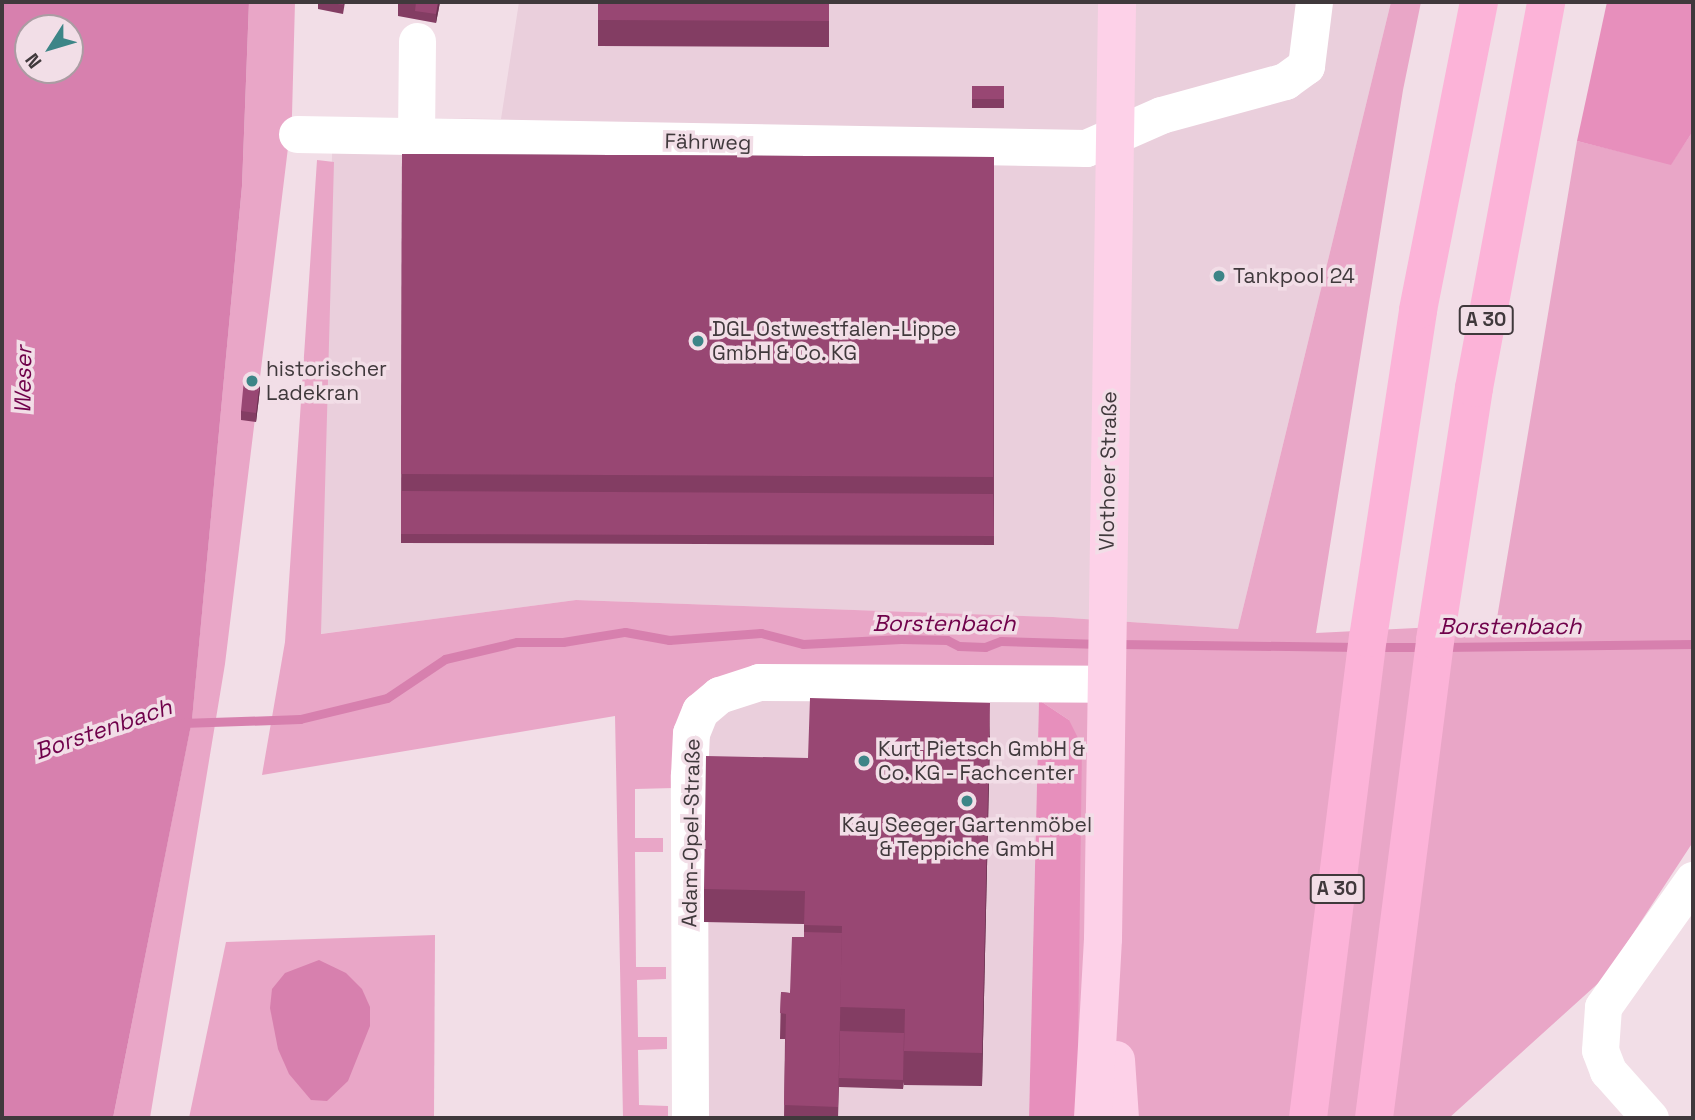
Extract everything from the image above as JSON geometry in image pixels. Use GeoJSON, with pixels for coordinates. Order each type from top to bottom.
{"type":"FeatureCollection","features":[{"type":"Feature","properties":{"kind":"highway","name":"A 30"},"geometry":{"type":"LineString","coordinates":[[1308,1118],[1367,649],[1418,310],[1479,2]]}},
{"type":"Feature","properties":{"kind":"highway","name":"A 30"},"geometry":{"type":"LineString","coordinates":[[1374,1118],[1433,651],[1474,388],[1546,2]]}},
{"type":"Feature","properties":{"kind":"main road","name":"Vlothoer Straße"},"geometry":{"type":"LineString","coordinates":[[1093,1118],[1103,940],[1105,616],[1117,2]]}},
{"type":"Feature","properties":{"kind":"main road","name":"Vlothoer Straße"},"geometry":{"type":"LineString","coordinates":[[1103,940],[1120,1118]]}},
{"type":"Feature","properties":{"kind":"street","name":"Fährweg"},"geometry":{"type":"LineString","coordinates":[[297,134],[1086,148],[1161,115],[1286,81],[1306,66],[1314,2]]}},
{"type":"Feature","properties":{"kind":"street"},"geometry":{"type":"LineString","coordinates":[[416,137],[417,41]]}},
{"type":"Feature","properties":{"kind":"street","name":"Adam-Opel-Straße"},"geometry":{"type":"LineString","coordinates":[[697,1108],[700,1054],[690,761],[691,733],[700,711],[719,695],[759,682],[1104,684]]}},
{"type":"Feature","properties":{"kind":"street"},"geometry":{"type":"LineString","coordinates":[[1650,1118],[1608,1071],[1600,1050],[1603,1007],[1693,880]]}},
{"type":"Feature","properties":{"kind":"shaded area"},"geometry":{"type":"Polygon","coordinates":[[[249,2],[295,2],[292,115],[225,664],[150,1118],[113,1118],[192,719],[242,186],[249,2]]]}},
{"type":"Feature","properties":{"kind":"shaded area"},"geometry":{"type":"Polygon","coordinates":[[[519,2],[1391,2],[1238,629],[1053,617],[576,600],[320,634],[333,117],[501,119],[519,2]]]}},
{"type":"Feature","properties":{"kind":"shaded area"},"geometry":{"type":"Polygon","coordinates":[[[1391,2],[1421,2],[1403,90],[1316,633],[1496,624],[1577,141],[1671,164],[1693,131],[1693,842],[1604,978],[1449,1118],[1077,1118],[1069,720],[1039,700],[706,688],[674,788],[635,789],[635,838],[663,838],[663,852],[635,852],[636,967],[666,967],[666,979],[637,980],[638,1037],[667,1037],[667,1049],[638,1050],[639,1105],[668,1106],[668,1116],[623,1118],[615,716],[262,775],[285,642],[317,160],[334,162],[321,634],[576,600],[1053,617],[1238,629],[1391,2]]]}},
{"type":"Feature","properties":{"kind":"shaded area"},"geometry":{"type":"Polygon","coordinates":[[[1607,2],[1693,2],[1693,131],[1671,165],[1577,141],[1607,2]]]}},
{"type":"Feature","properties":{"kind":"shaded area"},"geometry":{"type":"Polygon","coordinates":[[[706,688],[1039,700],[1029,1118],[677,1118],[706,688]]]}},
{"type":"Feature","properties":{"kind":"shaded area"},"geometry":{"type":"Polygon","coordinates":[[[1039,700],[1069,720],[1082,746],[1077,1118],[1029,1118],[1039,700]]]}},
{"type":"Feature","properties":{"kind":"shaded area"},"geometry":{"type":"Polygon","coordinates":[[[435,935],[434,1118],[189,1118],[226,942],[435,935]]]}},
{"type":"Feature","properties":{"kind":"water","name":"Weser"},"geometry":{"type":"Polygon","coordinates":[[[2,2],[249,2],[242,186],[192,720],[113,1118],[2,1118],[2,2]]]}},
{"type":"Feature","properties":{"kind":"water"},"geometry":{"type":"Polygon","coordinates":[[[319,960],[346,973],[362,989],[370,1007],[370,1026],[348,1081],[327,1101],[311,1100],[289,1074],[278,1049],[270,1008],[272,989],[285,973],[319,960]]]}},
{"type":"Feature","properties":{"kind":"building"},"geometry":{"type":"Polygon","coordinates":[[[416,2],[438,2],[436,14],[415,11],[416,2]]]}},
{"type":"Feature","properties":{"kind":"building"},"geometry":{"type":"Polygon","coordinates":[[[598,2],[829,2],[829,21],[598,20],[598,2]]]}},
{"type":"Feature","properties":{"kind":"building"},"geometry":{"type":"Polygon","coordinates":[[[972,86],[1004,86],[1004,99],[972,99],[972,86]]]}},
{"type":"Feature","properties":{"kind":"building","name":"DGL Ostwestfalen-Lippe GmbH & Co. KG"},"geometry":{"type":"Polygon","coordinates":[[[402,154],[994,157],[993,477],[401,474],[402,154]]]}},
{"type":"Feature","properties":{"kind":"building"},"geometry":{"type":"Polygon","coordinates":[[[244,379],[260,380],[256,413],[241,411],[244,379]]]}},
{"type":"Feature","properties":{"kind":"building"},"geometry":{"type":"Polygon","coordinates":[[[401,491],[993,494],[994,536],[401,534],[401,491]]]}},
{"type":"Feature","properties":{"kind":"building"},"geometry":{"type":"Polygon","coordinates":[[[810,698],[990,703],[982,1053],[904,1051],[905,1009],[840,1007],[842,926],[804,925],[805,891],[704,889],[706,756],[808,758],[810,698]]]}},
{"type":"Feature","properties":{"kind":"building"},"geometry":{"type":"Polygon","coordinates":[[[804,932],[842,933],[838,1107],[784,1105],[786,1014],[780,1013],[781,992],[790,993],[792,937],[804,937],[804,932]]]}},
{"type":"Feature","properties":{"kind":"building"},"geometry":{"type":"Polygon","coordinates":[[[840,1031],[904,1033],[903,1080],[839,1078],[840,1031]]]}},
{"type":"Feature","properties":{"kind":"waterway","name":"Borstenbach"},"geometry":{"type":"LineString","coordinates":[[182,723],[300,719],[387,698],[445,659],[517,642],[563,642],[625,632],[669,640],[761,633],[803,644],[901,639],[947,640],[959,646],[985,647],[1001,641],[1100,644]]}},
{"type":"Feature","properties":{"kind":"waterway","name":"Borstenbach"},"geometry":{"type":"LineString","coordinates":[[1118,644],[1359,647]]}},
{"type":"Feature","properties":{"kind":"waterway","name":"Borstenbach"},"geometry":{"type":"LineString","coordinates":[[1443,647],[1693,644]]}},
{"type":"Feature","properties":{"kind":"waterway","name":"Borstenbach"},"geometry":{"type":"LineString","coordinates":[[1377,647],[1426,647]]}},
{"type":"Feature","properties":{"kind":"place","name":"Tankpool 24"},"geometry":{"type":"Point","coordinates":[1219,276]}},
{"type":"Feature","properties":{"kind":"place","name":"DGL Ostwestfalen-Lippe GmbH & Co. KG"},"geometry":{"type":"Point","coordinates":[698,341]}},
{"type":"Feature","properties":{"kind":"place","name":"historischer Ladekran"},"geometry":{"type":"Point","coordinates":[252,381]}},
{"type":"Feature","properties":{"kind":"place","name":"Kurt Pietsch GmbH & Co. KG - Fachcenter"},"geometry":{"type":"Point","coordinates":[864,761]}},
{"type":"Feature","properties":{"kind":"place","name":"Kay Seeger Gartenmöbel & Teppiche GmbH"},"geometry":{"type":"Point","coordinates":[967,801]}}]}
